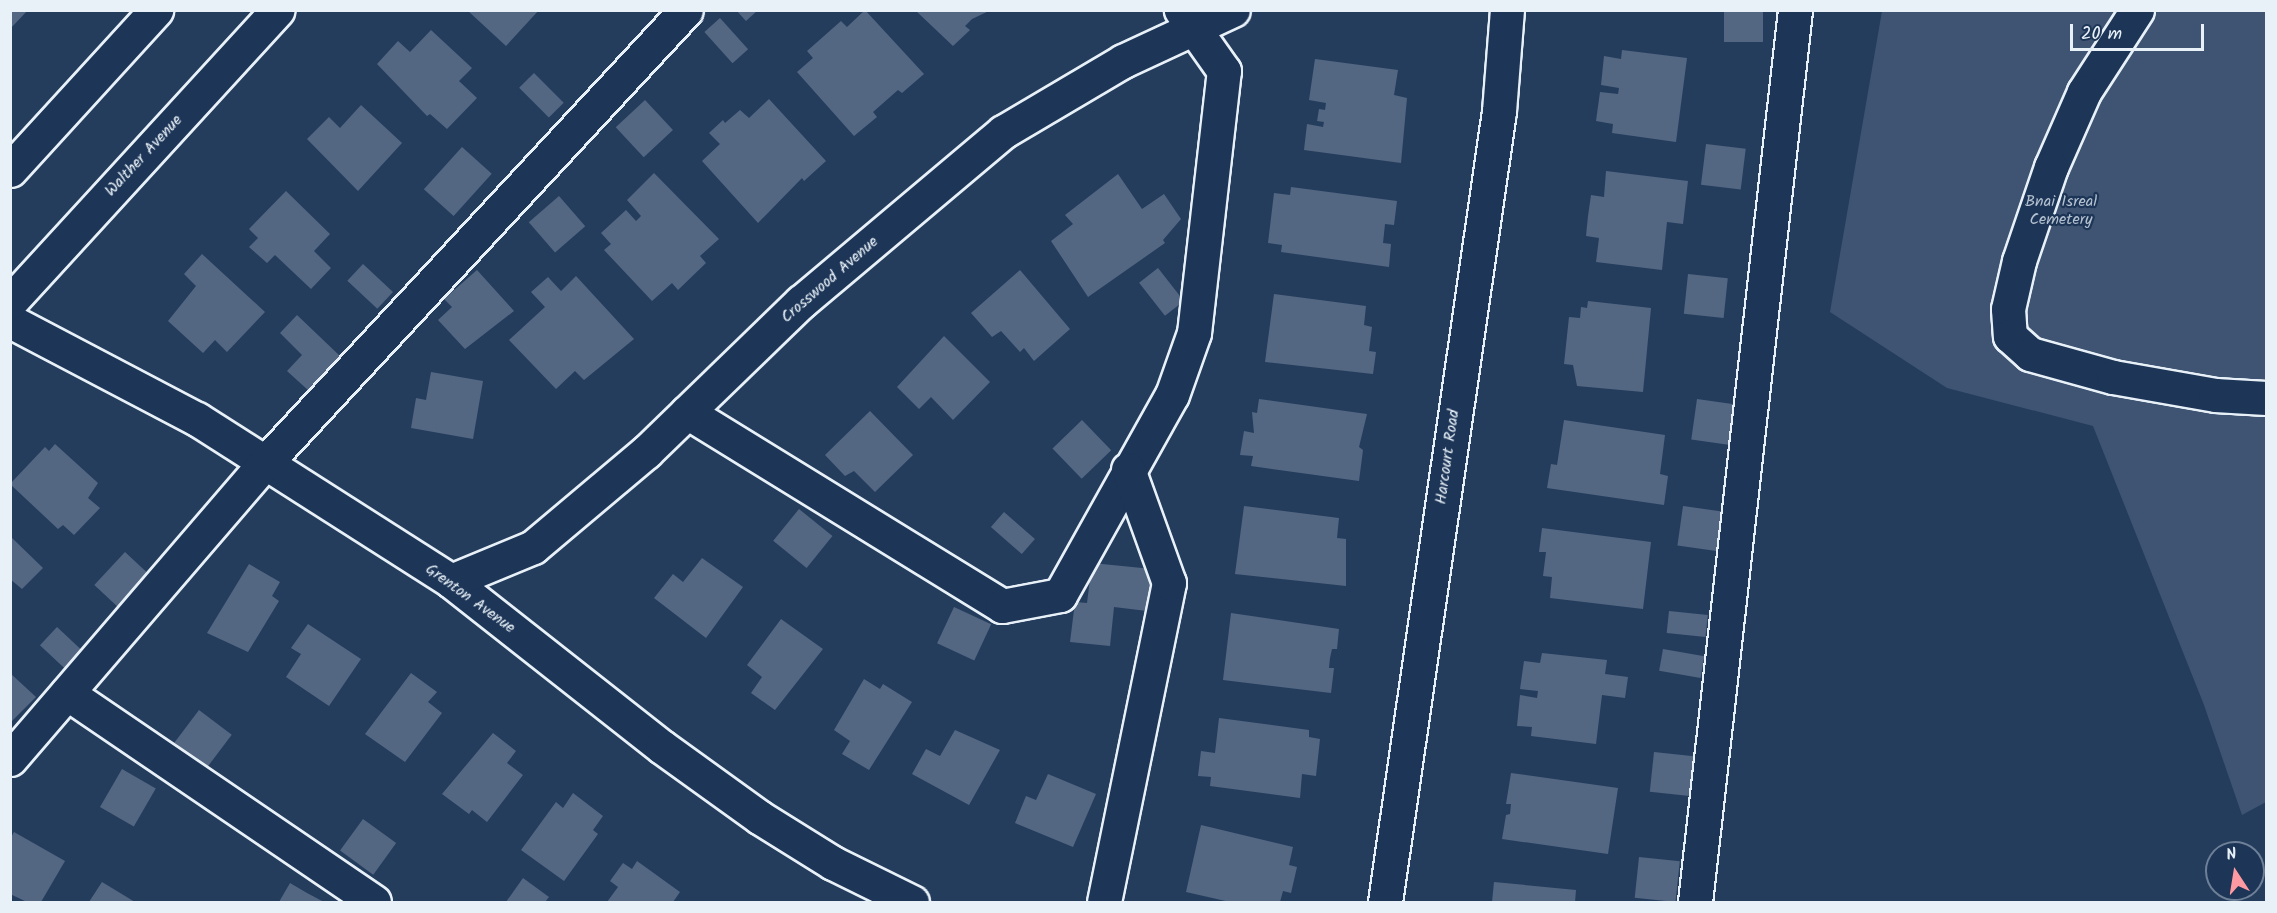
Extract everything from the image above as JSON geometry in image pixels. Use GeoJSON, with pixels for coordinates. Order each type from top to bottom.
{"type":"FeatureCollection","features":[{"type":"Feature","properties":{"kind":"street"},"geometry":{"type":"LineString","coordinates":[[10,170],[156,10]]}},
{"type":"Feature","properties":{"kind":"street","name":"Walther Avenue"},"geometry":{"type":"LineString","coordinates":[[10,302],[278,10]]}},
{"type":"Feature","properties":{"kind":"street"},"geometry":{"type":"LineString","coordinates":[[10,759],[265,463],[686,10]]}},
{"type":"Feature","properties":{"kind":"street","name":"Crosswood Avenue"},"geometry":{"type":"LineString","coordinates":[[451,581],[533,547],[687,412],[801,302],[994,139],[1188,19],[1233,10]]}},
{"type":"Feature","properties":{"kind":"street","name":"Harcourt Road"},"geometry":{"type":"LineString","coordinates":[[1386,903],[1499,111],[1507,10]]}},
{"type":"Feature","properties":{"kind":"street"},"geometry":{"type":"LineString","coordinates":[[1695,903],[1795,10]]}},
{"type":"Feature","properties":{"kind":"street"},"geometry":{"type":"LineString","coordinates":[[2137,10],[2084,92],[2051,167],[2019,261],[2008,309],[2010,336],[2030,354],[2113,377],[2215,395],[2266,398]]}},
{"type":"Feature","properties":{"kind":"street"},"geometry":{"type":"LineString","coordinates":[[687,412],[1002,606],[1060,595],[1128,469],[1172,395],[1194,333],[1224,71],[1188,19]]}},
{"type":"Feature","properties":{"kind":"street","name":"Grenton Avenue"},"geometry":{"type":"LineString","coordinates":[[10,321],[197,419],[451,581],[662,747],[759,817],[832,863],[912,903]]}},
{"type":"Feature","properties":{"kind":"street"},"geometry":{"type":"LineString","coordinates":[[1104,903],[1169,583],[1128,469]]}},
{"type":"Feature","properties":{"kind":"street"},"geometry":{"type":"LineString","coordinates":[[67,693],[374,903]]}},
{"type":"Feature","properties":{"kind":"green space","name":"Bnai Isreal Cemetery"},"geometry":{"type":"Polygon","coordinates":[[[1882,11],[2266,11],[2266,802],[2242,815],[2204,705],[2093,426],[1947,388],[1830,312],[1882,11]]]}},
{"type":"Feature","properties":{"kind":"building"},"geometry":{"type":"Polygon","coordinates":[[[10,10],[28,10],[10,29],[10,10]]]}},
{"type":"Feature","properties":{"kind":"building"},"geometry":{"type":"Polygon","coordinates":[[[467,10],[539,10],[506,46],[467,10]]]}},
{"type":"Feature","properties":{"kind":"building"},"geometry":{"type":"Polygon","coordinates":[[[736,10],[758,10],[746,21],[736,10]]]}},
{"type":"Feature","properties":{"kind":"building"},"geometry":{"type":"Polygon","coordinates":[[[865,10],[924,74],[902,93],[898,90],[873,112],[877,117],[854,136],[797,72],[813,58],[807,51],[841,21],[847,27],[865,10]]]}},
{"type":"Feature","properties":{"kind":"building"},"geometry":{"type":"Polygon","coordinates":[[[915,10],[991,10],[972,19],[965,26],[970,30],[953,46],[915,10]]]}},
{"type":"Feature","properties":{"kind":"building"},"geometry":{"type":"Polygon","coordinates":[[[1724,10],[1763,10],[1763,42],[1724,42],[1724,10]]]}},
{"type":"Feature","properties":{"kind":"building"},"geometry":{"type":"Polygon","coordinates":[[[720,18],[748,49],[732,63],[704,32],[720,18]]]}},
{"type":"Feature","properties":{"kind":"building"},"geometry":{"type":"Polygon","coordinates":[[[431,30],[472,68],[459,81],[477,98],[447,129],[430,114],[427,116],[377,64],[398,41],[410,52],[431,30]]]}},
{"type":"Feature","properties":{"kind":"building"},"geometry":{"type":"Polygon","coordinates":[[[1622,50],[1687,58],[1676,142],[1612,133],[1613,124],[1596,121],[1600,92],[1618,94],[1619,88],[1601,85],[1604,56],[1621,59],[1622,50]]]}},
{"type":"Feature","properties":{"kind":"building"},"geometry":{"type":"Polygon","coordinates":[[[1315,59],[1398,70],[1394,95],[1407,98],[1401,163],[1304,150],[1307,124],[1323,127],[1324,122],[1317,121],[1319,109],[1325,110],[1326,103],[1309,100],[1315,59]]]}},
{"type":"Feature","properties":{"kind":"building"},"geometry":{"type":"Polygon","coordinates":[[[534,73],[564,103],[549,118],[519,88],[534,73]]]}},
{"type":"Feature","properties":{"kind":"building"},"geometry":{"type":"Polygon","coordinates":[[[769,99],[826,161],[804,181],[802,178],[758,223],[702,161],[720,144],[709,133],[723,120],[725,123],[740,110],[749,118],[769,99]]]}},
{"type":"Feature","properties":{"kind":"building"},"geometry":{"type":"Polygon","coordinates":[[[645,100],[673,130],[644,157],[616,127],[645,100]]]}},
{"type":"Feature","properties":{"kind":"building"},"geometry":{"type":"Polygon","coordinates":[[[361,105],[402,143],[358,191],[307,139],[329,117],[340,128],[361,105]]]}},
{"type":"Feature","properties":{"kind":"building"},"geometry":{"type":"Polygon","coordinates":[[[1706,144],[1746,149],[1741,190],[1701,185],[1706,144]]]}},
{"type":"Feature","properties":{"kind":"building"},"geometry":{"type":"Polygon","coordinates":[[[462,147],[492,174],[454,216],[424,189],[462,147]]]}},
{"type":"Feature","properties":{"kind":"building"},"geometry":{"type":"Polygon","coordinates":[[[1606,171],[1688,181],[1683,224],[1667,222],[1662,270],[1596,262],[1599,238],[1586,236],[1588,216],[1591,195],[1604,197],[1606,171]]]}},
{"type":"Feature","properties":{"kind":"building"},"geometry":{"type":"Polygon","coordinates":[[[654,173],[719,239],[700,256],[706,263],[678,290],[672,283],[652,301],[604,250],[611,244],[601,233],[626,210],[636,221],[641,216],[627,200],[654,173]]]}},
{"type":"Feature","properties":{"kind":"building"},"geometry":{"type":"Polygon","coordinates":[[[1118,174],[1142,209],[1164,194],[1181,219],[1163,240],[1165,243],[1088,297],[1051,241],[1073,224],[1065,215],[1118,174]]]}},
{"type":"Feature","properties":{"kind":"building"},"geometry":{"type":"Polygon","coordinates":[[[1291,187],[1397,201],[1394,225],[1385,224],[1383,243],[1391,244],[1389,267],[1281,252],[1282,245],[1268,243],[1274,193],[1290,195],[1291,187]]]}},
{"type":"Feature","properties":{"kind":"building"},"geometry":{"type":"Polygon","coordinates":[[[286,191],[330,234],[314,251],[331,268],[311,289],[275,255],[267,263],[249,247],[258,238],[249,229],[286,191]]]}},
{"type":"Feature","properties":{"kind":"building"},"geometry":{"type":"Polygon","coordinates":[[[559,196],[585,226],[555,252],[529,222],[559,196]]]}},
{"type":"Feature","properties":{"kind":"building"},"geometry":{"type":"Polygon","coordinates":[[[202,254],[265,312],[227,352],[215,340],[203,353],[168,321],[196,286],[184,274],[202,254]]]}},
{"type":"Feature","properties":{"kind":"building"},"geometry":{"type":"Polygon","coordinates":[[[363,264],[393,292],[377,309],[347,281],[363,264]]]}},
{"type":"Feature","properties":{"kind":"building"},"geometry":{"type":"Polygon","coordinates":[[[1158,268],[1184,301],[1165,316],[1139,283],[1158,268]]]}},
{"type":"Feature","properties":{"kind":"building"},"geometry":{"type":"Polygon","coordinates":[[[477,270],[514,311],[465,349],[438,320],[452,307],[444,299],[477,270]]]}},
{"type":"Feature","properties":{"kind":"building"},"geometry":{"type":"Polygon","coordinates":[[[1020,270],[1070,329],[1034,361],[1024,348],[1020,352],[1001,331],[992,337],[971,313],[1020,270]]]}},
{"type":"Feature","properties":{"kind":"building"},"geometry":{"type":"Polygon","coordinates":[[[1688,274],[1728,278],[1724,318],[1684,314],[1688,274]]]}},
{"type":"Feature","properties":{"kind":"building"},"geometry":{"type":"Polygon","coordinates":[[[576,276],[634,339],[584,380],[575,371],[556,389],[509,340],[545,307],[531,292],[548,277],[561,291],[576,276]]]}},
{"type":"Feature","properties":{"kind":"building"},"geometry":{"type":"Polygon","coordinates":[[[1274,294],[1366,306],[1364,325],[1372,327],[1369,351],[1376,352],[1373,374],[1265,362],[1274,294]]]}},
{"type":"Feature","properties":{"kind":"building"},"geometry":{"type":"Polygon","coordinates":[[[1588,301],[1651,308],[1643,392],[1577,386],[1573,365],[1564,364],[1569,317],[1580,318],[1581,307],[1587,308],[1588,301]]]}},
{"type":"Feature","properties":{"kind":"building"},"geometry":{"type":"Polygon","coordinates":[[[297,315],[341,357],[309,391],[287,371],[302,355],[280,333],[297,315]]]}},
{"type":"Feature","properties":{"kind":"building"},"geometry":{"type":"Polygon","coordinates":[[[944,336],[990,382],[953,420],[931,397],[919,409],[897,387],[944,336]]]}},
{"type":"Feature","properties":{"kind":"building"},"geometry":{"type":"Polygon","coordinates":[[[431,372],[483,381],[473,439],[411,428],[416,398],[426,400],[431,372]]]}},
{"type":"Feature","properties":{"kind":"building"},"geometry":{"type":"Polygon","coordinates":[[[1259,399],[1367,414],[1359,447],[1363,450],[1359,481],[1251,466],[1253,456],[1240,455],[1244,431],[1254,433],[1252,412],[1257,413],[1259,399]]]}},
{"type":"Feature","properties":{"kind":"building"},"geometry":{"type":"Polygon","coordinates":[[[1697,399],[1738,405],[1732,445],[1691,440],[1697,399]]]}},
{"type":"Feature","properties":{"kind":"building"},"geometry":{"type":"Polygon","coordinates":[[[870,411],[913,455],[875,492],[854,471],[845,476],[825,455],[870,411]]]}},
{"type":"Feature","properties":{"kind":"building"},"geometry":{"type":"Polygon","coordinates":[[[1082,420],[1111,450],[1082,479],[1053,448],[1082,420]]]}},
{"type":"Feature","properties":{"kind":"building"},"geometry":{"type":"Polygon","coordinates":[[[1564,420],[1665,435],[1660,474],[1668,476],[1664,505],[1547,488],[1551,464],[1557,465],[1564,420]]]}},
{"type":"Feature","properties":{"kind":"building"},"geometry":{"type":"Polygon","coordinates":[[[55,444],[98,483],[88,498],[100,508],[74,535],[63,525],[58,529],[10,484],[45,447],[49,451],[55,444]]]}},
{"type":"Feature","properties":{"kind":"building"},"geometry":{"type":"Polygon","coordinates":[[[1244,506],[1339,518],[1337,538],[1346,539],[1346,586],[1235,574],[1244,506]]]}},
{"type":"Feature","properties":{"kind":"building"},"geometry":{"type":"Polygon","coordinates":[[[1683,506],[1724,512],[1718,551],[1677,546],[1683,506]]]}},
{"type":"Feature","properties":{"kind":"building"},"geometry":{"type":"Polygon","coordinates":[[[799,509],[832,536],[807,568],[773,541],[799,509]]]}},
{"type":"Feature","properties":{"kind":"building"},"geometry":{"type":"Polygon","coordinates":[[[1004,512],[1035,539],[1022,554],[991,527],[1004,512]]]}},
{"type":"Feature","properties":{"kind":"building"},"geometry":{"type":"Polygon","coordinates":[[[1542,528],[1651,542],[1643,609],[1550,598],[1552,577],[1543,576],[1546,552],[1539,552],[1542,528]]]}},
{"type":"Feature","properties":{"kind":"building"},"geometry":{"type":"Polygon","coordinates":[[[10,536],[43,568],[22,589],[10,579],[10,536]]]}},
{"type":"Feature","properties":{"kind":"building"},"geometry":{"type":"Polygon","coordinates":[[[125,552],[157,582],[126,615],[94,585],[125,552]]]}},
{"type":"Feature","properties":{"kind":"building"},"geometry":{"type":"Polygon","coordinates":[[[702,558],[743,587],[706,638],[654,598],[673,574],[683,582],[702,558]]]}},
{"type":"Feature","properties":{"kind":"building"},"geometry":{"type":"Polygon","coordinates":[[[1092,563],[1152,569],[1147,611],[1114,607],[1110,646],[1070,642],[1075,602],[1087,603],[1092,563]]]}},
{"type":"Feature","properties":{"kind":"building"},"geometry":{"type":"Polygon","coordinates":[[[249,564],[280,582],[272,596],[279,601],[248,652],[207,633],[249,564]]]}},
{"type":"Feature","properties":{"kind":"building"},"geometry":{"type":"Polygon","coordinates":[[[954,607],[991,624],[974,661],[937,643],[954,607]]]}},
{"type":"Feature","properties":{"kind":"building"},"geometry":{"type":"Polygon","coordinates":[[[1669,611],[1708,615],[1705,637],[1667,633],[1669,611]]]}},
{"type":"Feature","properties":{"kind":"building"},"geometry":{"type":"Polygon","coordinates":[[[1231,613],[1339,629],[1337,649],[1332,649],[1330,658],[1329,668],[1334,668],[1331,693],[1223,680],[1231,613]]]}},
{"type":"Feature","properties":{"kind":"building"},"geometry":{"type":"Polygon","coordinates":[[[781,619],[823,649],[775,710],[751,693],[762,677],[747,665],[781,619]]]}},
{"type":"Feature","properties":{"kind":"building"},"geometry":{"type":"Polygon","coordinates":[[[308,624],[361,659],[329,706],[286,677],[301,654],[291,648],[308,624]]]}},
{"type":"Feature","properties":{"kind":"building"},"geometry":{"type":"Polygon","coordinates":[[[57,627],[88,656],[71,674],[40,645],[57,627]]]}},
{"type":"Feature","properties":{"kind":"building"},"geometry":{"type":"Polygon","coordinates":[[[1663,649],[1704,656],[1701,678],[1659,671],[1663,649]]]}},
{"type":"Feature","properties":{"kind":"building"},"geometry":{"type":"Polygon","coordinates":[[[1542,653],[1607,660],[1605,674],[1628,677],[1625,698],[1602,695],[1596,744],[1531,736],[1532,727],[1517,726],[1520,695],[1537,698],[1538,691],[1520,689],[1524,661],[1540,663],[1542,653]]]}},
{"type":"Feature","properties":{"kind":"building"},"geometry":{"type":"Polygon","coordinates":[[[10,673],[36,697],[10,723],[10,673]]]}},
{"type":"Feature","properties":{"kind":"building"},"geometry":{"type":"Polygon","coordinates":[[[411,673],[437,692],[428,702],[442,713],[405,762],[365,734],[411,673]]]}},
{"type":"Feature","properties":{"kind":"building"},"geometry":{"type":"Polygon","coordinates":[[[864,679],[880,689],[883,684],[912,702],[869,770],[842,754],[850,741],[834,730],[864,679]]]}},
{"type":"Feature","properties":{"kind":"building"},"geometry":{"type":"Polygon","coordinates":[[[199,710],[232,735],[207,767],[174,743],[199,710]]]}},
{"type":"Feature","properties":{"kind":"building"},"geometry":{"type":"Polygon","coordinates":[[[1219,718],[1309,730],[1309,737],[1320,739],[1316,776],[1302,774],[1300,798],[1210,786],[1211,777],[1198,776],[1201,751],[1215,753],[1219,718]]]}},
{"type":"Feature","properties":{"kind":"building"},"geometry":{"type":"Polygon","coordinates":[[[955,730],[1000,750],[969,805],[912,774],[926,749],[940,756],[955,730]]]}},
{"type":"Feature","properties":{"kind":"building"},"geometry":{"type":"Polygon","coordinates":[[[493,733],[516,751],[507,763],[523,775],[487,822],[472,810],[469,814],[442,794],[493,733]]]}},
{"type":"Feature","properties":{"kind":"building"},"geometry":{"type":"Polygon","coordinates":[[[1654,752],[1694,756],[1690,796],[1650,792],[1654,752]]]}},
{"type":"Feature","properties":{"kind":"building"},"geometry":{"type":"Polygon","coordinates":[[[122,769],[156,788],[134,827],[100,807],[122,769]]]}},
{"type":"Feature","properties":{"kind":"building"},"geometry":{"type":"Polygon","coordinates":[[[1511,773],[1618,788],[1608,854],[1502,839],[1506,815],[1510,814],[1511,804],[1506,804],[1511,773]]]}},
{"type":"Feature","properties":{"kind":"building"},"geometry":{"type":"Polygon","coordinates":[[[1048,774],[1096,794],[1073,847],[1015,823],[1026,796],[1036,800],[1048,774]]]}},
{"type":"Feature","properties":{"kind":"building"},"geometry":{"type":"Polygon","coordinates":[[[573,793],[603,816],[593,830],[598,834],[564,881],[521,850],[556,802],[563,808],[573,793]]]}},
{"type":"Feature","properties":{"kind":"building"},"geometry":{"type":"Polygon","coordinates":[[[363,819],[396,843],[373,875],[340,851],[363,819]]]}},
{"type":"Feature","properties":{"kind":"building"},"geometry":{"type":"Polygon","coordinates":[[[1201,825],[1293,847],[1289,865],[1297,867],[1291,893],[1283,891],[1280,902],[1230,902],[1186,892],[1201,825]]]}},
{"type":"Feature","properties":{"kind":"building"},"geometry":{"type":"Polygon","coordinates":[[[14,832],[65,861],[41,902],[27,902],[10,894],[10,839],[14,832]]]}},
{"type":"Feature","properties":{"kind":"building"},"geometry":{"type":"Polygon","coordinates":[[[1639,857],[1680,861],[1675,902],[1635,898],[1639,857]]]}},
{"type":"Feature","properties":{"kind":"building"},"geometry":{"type":"Polygon","coordinates":[[[637,861],[680,892],[673,902],[607,902],[618,887],[610,881],[623,863],[632,869],[637,861]]]}},
{"type":"Feature","properties":{"kind":"building"},"geometry":{"type":"Polygon","coordinates":[[[523,878],[549,897],[545,902],[506,902],[523,878]]]}},
{"type":"Feature","properties":{"kind":"building"},"geometry":{"type":"Polygon","coordinates":[[[102,882],[135,902],[89,902],[102,882]]]}},
{"type":"Feature","properties":{"kind":"building"},"geometry":{"type":"Polygon","coordinates":[[[1494,882],[1576,890],[1575,902],[1492,902],[1494,882]]]}},
{"type":"Feature","properties":{"kind":"building"},"geometry":{"type":"Polygon","coordinates":[[[290,883],[307,893],[324,902],[279,902],[290,883]]]}}]}
